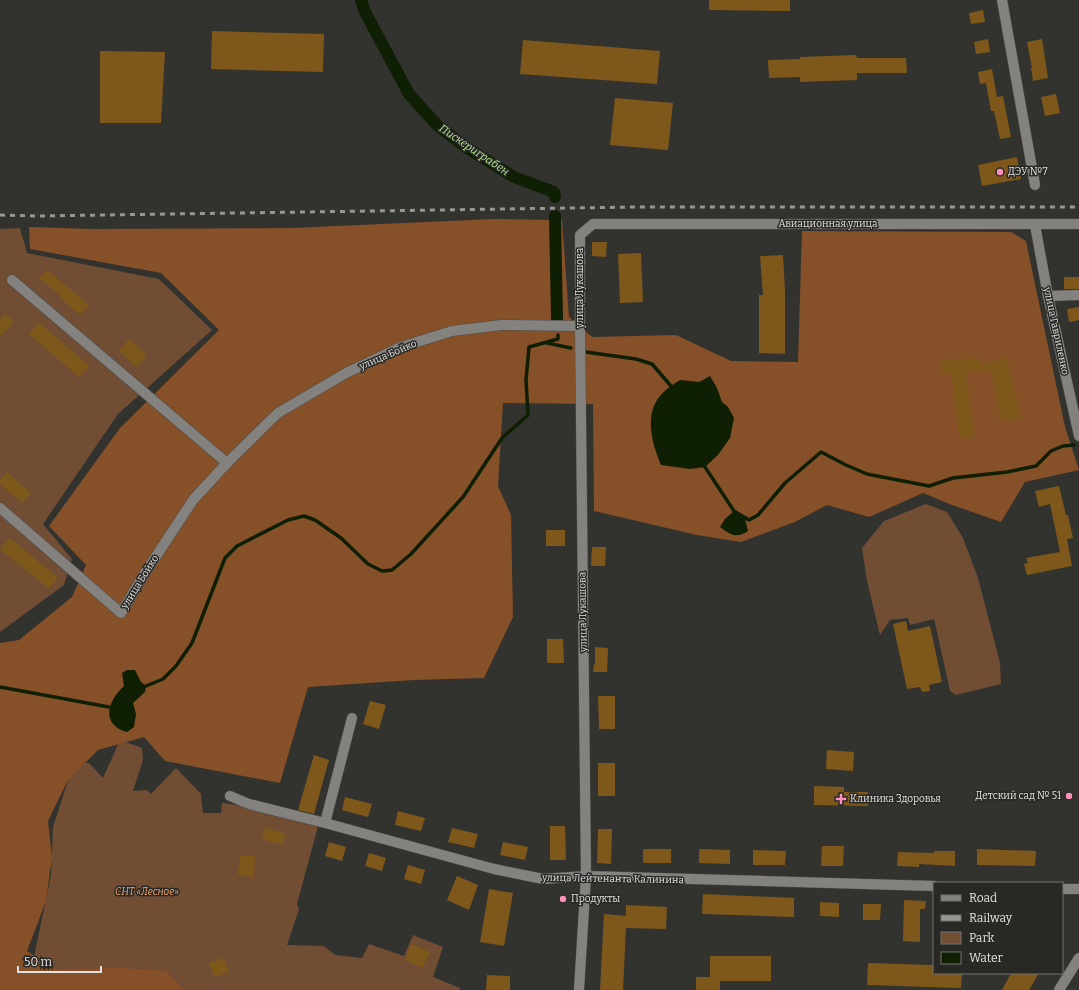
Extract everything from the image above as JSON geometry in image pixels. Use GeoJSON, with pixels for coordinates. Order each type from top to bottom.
{"type":"FeatureCollection","features":[{"type":"Feature","properties":{"kind":"street"},"geometry":{"type":"LineString","coordinates":[[1002,0],[1035,185]]}},
{"type":"Feature","properties":{"kind":"street","name":"Авиационная улица"},"geometry":{"type":"LineString","coordinates":[[580,235],[594,224],[1079,224]]}},
{"type":"Feature","properties":{"kind":"street","name":"улица Гавриленко"},"geometry":{"type":"LineString","coordinates":[[1035,224],[1048,296],[1079,436]]}},
{"type":"Feature","properties":{"kind":"street","name":"улица Лукашова"},"geometry":{"type":"LineString","coordinates":[[579,990],[586,876],[580,235]]}},
{"type":"Feature","properties":{"kind":"street"},"geometry":{"type":"LineString","coordinates":[[12,280],[227,463]]}},
{"type":"Feature","properties":{"kind":"street"},"geometry":{"type":"LineString","coordinates":[[1048,296],[1079,295]]}},
{"type":"Feature","properties":{"kind":"street","name":"улица Бойко"},"geometry":{"type":"LineString","coordinates":[[0,508],[121,613],[193,500],[227,463],[278,413],[346,373],[401,347],[452,331],[501,325],[580,326]]}},
{"type":"Feature","properties":{"kind":"street"},"geometry":{"type":"LineString","coordinates":[[325,823],[352,718]]}},
{"type":"Feature","properties":{"kind":"street","name":"улица Лейтенанта Калинина"},"geometry":{"type":"LineString","coordinates":[[230,796],[249,804],[325,823],[494,870],[543,879],[586,876],[933,886]]}},
{"type":"Feature","properties":{"kind":"street"},"geometry":{"type":"LineString","coordinates":[[1063,889],[1079,889]]}},
{"type":"Feature","properties":{"kind":"street"},"geometry":{"type":"LineString","coordinates":[[1059,990],[1079,958]]}},
{"type":"Feature","properties":{"kind":"green space"},"geometry":{"type":"Polygon","coordinates":[[[20,228],[27,253],[159,279],[212,330],[118,414],[43,524],[72,559],[64,585],[0,632],[0,229],[20,228]]]}},
{"type":"Feature","properties":{"kind":"green space"},"geometry":{"type":"Polygon","coordinates":[[[926,504],[947,512],[963,538],[978,578],[1000,663],[1001,684],[956,695],[950,691],[934,619],[910,625],[908,618],[890,620],[880,635],[867,581],[862,548],[884,521],[926,504]]]}},
{"type":"Feature","properties":{"kind":"green space","name":"СНТ «Лесное»"},"geometry":{"type":"Polygon","coordinates":[[[120,740],[142,748],[143,760],[133,791],[147,790],[151,794],[176,768],[201,794],[203,813],[221,813],[222,803],[290,811],[320,819],[297,904],[299,909],[287,945],[324,946],[335,955],[362,958],[369,944],[404,956],[413,935],[443,947],[433,977],[460,988],[460,990],[30,990],[35,952],[51,875],[53,827],[74,762],[89,763],[103,778],[120,740]]]}},
{"type":"Feature","properties":{"kind":"shaded area"},"geometry":{"type":"Polygon","coordinates":[[[493,219],[562,220],[569,317],[592,337],[676,335],[731,361],[798,362],[802,231],[1011,232],[1026,241],[1065,427],[1079,470],[1025,482],[1001,522],[923,493],[869,517],[827,505],[795,522],[741,542],[697,535],[594,511],[593,404],[503,403],[498,486],[511,515],[513,617],[484,678],[414,680],[308,687],[280,783],[165,761],[144,737],[98,750],[68,780],[48,821],[52,857],[46,901],[27,951],[55,969],[124,968],[166,971],[184,990],[0,990],[0,643],[19,640],[72,597],[86,565],[49,526],[120,428],[219,330],[161,273],[30,249],[29,227],[94,229],[292,228],[493,219]]]}},
{"type":"Feature","properties":{"kind":"water"},"geometry":{"type":"Polygon","coordinates":[[[710,376],[717,388],[722,402],[728,407],[734,418],[730,438],[718,455],[705,467],[690,469],[661,465],[653,441],[651,416],[653,407],[665,391],[680,380],[699,382],[710,376]]]}},
{"type":"Feature","properties":{"kind":"water"},"geometry":{"type":"Polygon","coordinates":[[[735,510],[745,519],[748,531],[740,535],[731,534],[720,527],[725,519],[735,510]]]}},
{"type":"Feature","properties":{"kind":"water"},"geometry":{"type":"Polygon","coordinates":[[[127,670],[135,670],[141,682],[146,686],[145,692],[133,703],[136,714],[134,727],[127,732],[118,729],[113,724],[109,712],[114,698],[124,686],[122,673],[127,670]]]}},
{"type":"Feature","properties":{"kind":"building"},"geometry":{"type":"Polygon","coordinates":[[[709,0],[790,0],[790,11],[709,10],[709,0]]]}},
{"type":"Feature","properties":{"kind":"building"},"geometry":{"type":"Polygon","coordinates":[[[983,10],[985,22],[971,24],[969,13],[983,10]]]}},
{"type":"Feature","properties":{"kind":"building"},"geometry":{"type":"Polygon","coordinates":[[[212,31],[324,34],[323,72],[211,69],[212,31]]]}},
{"type":"Feature","properties":{"kind":"building"},"geometry":{"type":"Polygon","coordinates":[[[988,39],[990,52],[976,54],[974,42],[988,39]]]}},
{"type":"Feature","properties":{"kind":"building"},"geometry":{"type":"Polygon","coordinates":[[[1042,39],[1048,78],[1033,81],[1027,42],[1042,39]]]}},
{"type":"Feature","properties":{"kind":"building"},"geometry":{"type":"Polygon","coordinates":[[[523,40],[660,51],[657,84],[520,74],[523,40]]]}},
{"type":"Feature","properties":{"kind":"building"},"geometry":{"type":"Polygon","coordinates":[[[100,51],[165,52],[161,123],[100,123],[100,51]]]}},
{"type":"Feature","properties":{"kind":"building"},"geometry":{"type":"Polygon","coordinates":[[[856,55],[857,58],[906,58],[907,73],[857,73],[857,80],[800,82],[800,77],[769,78],[768,60],[856,55]]]}},
{"type":"Feature","properties":{"kind":"building"},"geometry":{"type":"Polygon","coordinates":[[[992,69],[997,97],[1003,96],[1011,137],[1000,139],[994,111],[991,111],[986,83],[980,84],[978,72],[992,69]]]}},
{"type":"Feature","properties":{"kind":"building"},"geometry":{"type":"Polygon","coordinates":[[[1056,94],[1060,113],[1045,116],[1041,97],[1056,94]]]}},
{"type":"Feature","properties":{"kind":"building"},"geometry":{"type":"Polygon","coordinates":[[[615,98],[673,103],[668,150],[610,145],[615,98]]]}},
{"type":"Feature","properties":{"kind":"building","name":"ДЭУ №7"},"geometry":{"type":"Polygon","coordinates":[[[1017,157],[1021,179],[982,186],[978,165],[1017,157]]]}},
{"type":"Feature","properties":{"kind":"building"},"geometry":{"type":"Polygon","coordinates":[[[592,242],[607,242],[606,257],[592,256],[592,242]]]}},
{"type":"Feature","properties":{"kind":"building"},"geometry":{"type":"Polygon","coordinates":[[[641,253],[643,302],[620,303],[618,254],[641,253]]]}},
{"type":"Feature","properties":{"kind":"building"},"geometry":{"type":"Polygon","coordinates":[[[783,255],[785,291],[785,354],[759,353],[759,295],[763,295],[760,256],[783,255]]]}},
{"type":"Feature","properties":{"kind":"building"},"geometry":{"type":"Polygon","coordinates":[[[47,270],[89,305],[80,315],[60,298],[61,296],[39,278],[47,270]]]}},
{"type":"Feature","properties":{"kind":"building"},"geometry":{"type":"Polygon","coordinates":[[[1064,277],[1079,277],[1079,289],[1064,289],[1064,277]]]}},
{"type":"Feature","properties":{"kind":"building"},"geometry":{"type":"Polygon","coordinates":[[[1079,307],[1079,320],[1069,322],[1067,309],[1079,307]]]}},
{"type":"Feature","properties":{"kind":"building"},"geometry":{"type":"Polygon","coordinates":[[[5,314],[14,322],[0,336],[0,319],[5,314]]]}},
{"type":"Feature","properties":{"kind":"building"},"geometry":{"type":"Polygon","coordinates":[[[39,322],[89,366],[79,377],[29,334],[39,322]]]}},
{"type":"Feature","properties":{"kind":"building"},"geometry":{"type":"Polygon","coordinates":[[[129,339],[147,355],[137,367],[119,351],[129,339]]]}},
{"type":"Feature","properties":{"kind":"building"},"geometry":{"type":"Polygon","coordinates":[[[980,358],[980,364],[1007,358],[1020,418],[1001,421],[991,371],[966,372],[974,437],[960,439],[951,373],[942,374],[941,360],[980,358]]]}},
{"type":"Feature","properties":{"kind":"building"},"geometry":{"type":"Polygon","coordinates":[[[7,472],[31,493],[22,503],[0,484],[0,480],[7,472]]]}},
{"type":"Feature","properties":{"kind":"building"},"geometry":{"type":"Polygon","coordinates":[[[1059,486],[1073,538],[1067,539],[1072,566],[1027,575],[1024,564],[1028,563],[1026,558],[1060,552],[1050,504],[1039,507],[1035,491],[1059,486]]]}},
{"type":"Feature","properties":{"kind":"building"},"geometry":{"type":"Polygon","coordinates":[[[546,530],[565,530],[565,546],[546,546],[546,530]]]}},
{"type":"Feature","properties":{"kind":"building"},"geometry":{"type":"Polygon","coordinates":[[[10,538],[58,578],[49,589],[0,549],[10,538]]]}},
{"type":"Feature","properties":{"kind":"building"},"geometry":{"type":"Polygon","coordinates":[[[592,547],[606,547],[605,566],[591,566],[592,547]]]}},
{"type":"Feature","properties":{"kind":"building"},"geometry":{"type":"Polygon","coordinates":[[[906,621],[908,631],[930,626],[942,682],[929,685],[930,691],[922,692],[920,687],[907,689],[893,624],[906,621]]]}},
{"type":"Feature","properties":{"kind":"building"},"geometry":{"type":"Polygon","coordinates":[[[547,639],[563,639],[564,663],[547,663],[547,639]]]}},
{"type":"Feature","properties":{"kind":"building"},"geometry":{"type":"Polygon","coordinates":[[[595,647],[608,648],[607,672],[593,672],[595,664],[595,647]]]}},
{"type":"Feature","properties":{"kind":"building"},"geometry":{"type":"Polygon","coordinates":[[[598,696],[615,696],[615,729],[599,729],[598,696]]]}},
{"type":"Feature","properties":{"kind":"building"},"geometry":{"type":"Polygon","coordinates":[[[370,701],[386,705],[379,729],[363,724],[370,701]]]}},
{"type":"Feature","properties":{"kind":"building"},"geometry":{"type":"Polygon","coordinates":[[[827,750],[854,752],[853,771],[826,769],[827,750]]]}},
{"type":"Feature","properties":{"kind":"building"},"geometry":{"type":"Polygon","coordinates":[[[314,755],[329,760],[314,814],[298,810],[314,755]]]}},
{"type":"Feature","properties":{"kind":"building"},"geometry":{"type":"Polygon","coordinates":[[[598,763],[615,763],[615,796],[598,796],[598,763]]]}},
{"type":"Feature","properties":{"kind":"building","name":"Клиника Здоровья"},"geometry":{"type":"Polygon","coordinates":[[[814,786],[844,787],[844,792],[868,792],[868,806],[814,805],[814,786]]]}},
{"type":"Feature","properties":{"kind":"building"},"geometry":{"type":"Polygon","coordinates":[[[345,797],[372,804],[368,817],[342,810],[345,797]]]}},
{"type":"Feature","properties":{"kind":"building"},"geometry":{"type":"Polygon","coordinates":[[[398,811],[425,818],[421,831],[395,825],[398,811]]]}},
{"type":"Feature","properties":{"kind":"building"},"geometry":{"type":"Polygon","coordinates":[[[550,826],[565,826],[566,860],[550,860],[550,826]]]}},
{"type":"Feature","properties":{"kind":"building"},"geometry":{"type":"Polygon","coordinates":[[[265,827],[286,834],[282,845],[262,839],[265,827]]]}},
{"type":"Feature","properties":{"kind":"building"},"geometry":{"type":"Polygon","coordinates":[[[452,828],[478,834],[474,848],[448,842],[452,828]]]}},
{"type":"Feature","properties":{"kind":"building"},"geometry":{"type":"Polygon","coordinates":[[[598,829],[612,829],[611,864],[597,863],[598,829]]]}},
{"type":"Feature","properties":{"kind":"building"},"geometry":{"type":"Polygon","coordinates":[[[329,842],[346,847],[342,861],[325,856],[329,842]]]}},
{"type":"Feature","properties":{"kind":"building"},"geometry":{"type":"Polygon","coordinates":[[[503,842],[528,847],[525,860],[500,855],[503,842]]]}},
{"type":"Feature","properties":{"kind":"building"},"geometry":{"type":"Polygon","coordinates":[[[822,846],[844,846],[843,866],[821,866],[822,846]]]}},
{"type":"Feature","properties":{"kind":"building"},"geometry":{"type":"Polygon","coordinates":[[[643,849],[671,849],[671,863],[643,863],[643,849]]]}},
{"type":"Feature","properties":{"kind":"building"},"geometry":{"type":"Polygon","coordinates":[[[699,849],[730,850],[730,864],[699,863],[699,849]]]}},
{"type":"Feature","properties":{"kind":"building"},"geometry":{"type":"Polygon","coordinates":[[[977,849],[1036,851],[1035,866],[977,865],[977,849]]]}},
{"type":"Feature","properties":{"kind":"building"},"geometry":{"type":"Polygon","coordinates":[[[753,850],[786,851],[785,865],[753,865],[753,850]]]}},
{"type":"Feature","properties":{"kind":"building"},"geometry":{"type":"Polygon","coordinates":[[[934,851],[955,851],[955,866],[919,864],[919,867],[897,866],[898,852],[934,853],[934,851]]]}},
{"type":"Feature","properties":{"kind":"building"},"geometry":{"type":"Polygon","coordinates":[[[369,853],[386,858],[382,871],[365,866],[369,853]]]}},
{"type":"Feature","properties":{"kind":"building"},"geometry":{"type":"Polygon","coordinates":[[[240,855],[255,856],[254,877],[238,875],[240,855]]]}},
{"type":"Feature","properties":{"kind":"building"},"geometry":{"type":"Polygon","coordinates":[[[408,865],[425,870],[421,884],[404,879],[408,865]]]}},
{"type":"Feature","properties":{"kind":"building"},"geometry":{"type":"Polygon","coordinates":[[[457,876],[478,885],[469,910],[447,900],[457,876]]]}},
{"type":"Feature","properties":{"kind":"building"},"geometry":{"type":"Polygon","coordinates":[[[489,889],[513,893],[504,946],[480,942],[489,889]]]}},
{"type":"Feature","properties":{"kind":"building"},"geometry":{"type":"Polygon","coordinates":[[[703,894],[794,898],[794,917],[702,914],[703,894]]]}},
{"type":"Feature","properties":{"kind":"building"},"geometry":{"type":"Polygon","coordinates":[[[904,900],[926,901],[925,909],[920,909],[920,942],[903,941],[904,900]]]}},
{"type":"Feature","properties":{"kind":"building"},"geometry":{"type":"Polygon","coordinates":[[[820,902],[839,903],[839,917],[820,916],[820,902]]]}},
{"type":"Feature","properties":{"kind":"building"},"geometry":{"type":"Polygon","coordinates":[[[863,904],[881,904],[880,920],[863,920],[863,904]]]}},
{"type":"Feature","properties":{"kind":"building"},"geometry":{"type":"Polygon","coordinates":[[[626,905],[667,907],[666,929],[626,928],[623,990],[600,990],[604,914],[626,916],[626,905]]]}},
{"type":"Feature","properties":{"kind":"building"},"geometry":{"type":"Polygon","coordinates":[[[411,944],[430,952],[423,968],[405,960],[411,944]]]}},
{"type":"Feature","properties":{"kind":"building"},"geometry":{"type":"Polygon","coordinates":[[[710,956],[771,956],[771,981],[720,981],[720,990],[696,990],[696,977],[710,977],[710,956]]]}},
{"type":"Feature","properties":{"kind":"building"},"geometry":{"type":"Polygon","coordinates":[[[224,958],[229,972],[214,977],[209,963],[224,958]]]}},
{"type":"Feature","properties":{"kind":"building"},"geometry":{"type":"Polygon","coordinates":[[[868,963],[933,965],[933,974],[962,974],[961,988],[867,985],[868,963]]]}},
{"type":"Feature","properties":{"kind":"building"},"geometry":{"type":"Polygon","coordinates":[[[1010,974],[1038,974],[1029,990],[1002,990],[1010,974]]]}},
{"type":"Feature","properties":{"kind":"building"},"geometry":{"type":"Polygon","coordinates":[[[487,975],[510,976],[510,990],[486,990],[487,975]]]}},
{"type":"Feature","properties":{"kind":"waterway","name":"Пискериграбен"},"geometry":{"type":"LineString","coordinates":[[361,0],[365,12],[409,94],[438,126],[467,148],[514,177],[554,192],[555,197]]}},
{"type":"Feature","properties":{"kind":"waterway","name":"Пискериграбен"},"geometry":{"type":"LineString","coordinates":[[555,216],[557,319]]}},
{"type":"Feature","properties":{"kind":"waterway"},"geometry":{"type":"LineString","coordinates":[[146,686],[163,679],[176,666],[192,643],[225,558],[237,546],[288,520],[304,516],[315,520],[341,538],[368,564],[382,571],[392,570],[411,554],[463,497],[502,438],[528,415],[526,380],[529,347],[558,339],[558,335]]}},
{"type":"Feature","properties":{"kind":"waterway"},"geometry":{"type":"LineString","coordinates":[[547,343],[571,348]]}},
{"type":"Feature","properties":{"kind":"waterway"},"geometry":{"type":"LineString","coordinates":[[586,352],[636,359],[652,364],[673,389]]}},
{"type":"Feature","properties":{"kind":"waterway"},"geometry":{"type":"LineString","coordinates":[[703,464],[734,511],[749,520],[758,515],[785,483],[821,452],[867,474],[929,486],[953,478],[1007,472],[1036,466],[1051,451],[1063,446],[1074,445]]}},
{"type":"Feature","properties":{"kind":"waterway"},"geometry":{"type":"LineString","coordinates":[[0,687],[109,707]]}},
{"type":"Feature","properties":{"kind":"railway"},"geometry":{"type":"LineString","coordinates":[[0,215],[38,216],[637,207],[1079,207]]}},
{"type":"Feature","properties":{"kind":"place","name":"ДЭУ №7"},"geometry":{"type":"Point","coordinates":[1000,172]}},
{"type":"Feature","properties":{"kind":"place","name":"Детский сад № 51"},"geometry":{"type":"Point","coordinates":[1069,796]}},
{"type":"Feature","properties":{"kind":"place","name":"Клиника Здоровья"},"geometry":{"type":"Point","coordinates":[841,799]}},
{"type":"Feature","properties":{"kind":"place","name":"Продукты"},"geometry":{"type":"Point","coordinates":[563,899]}}]}
